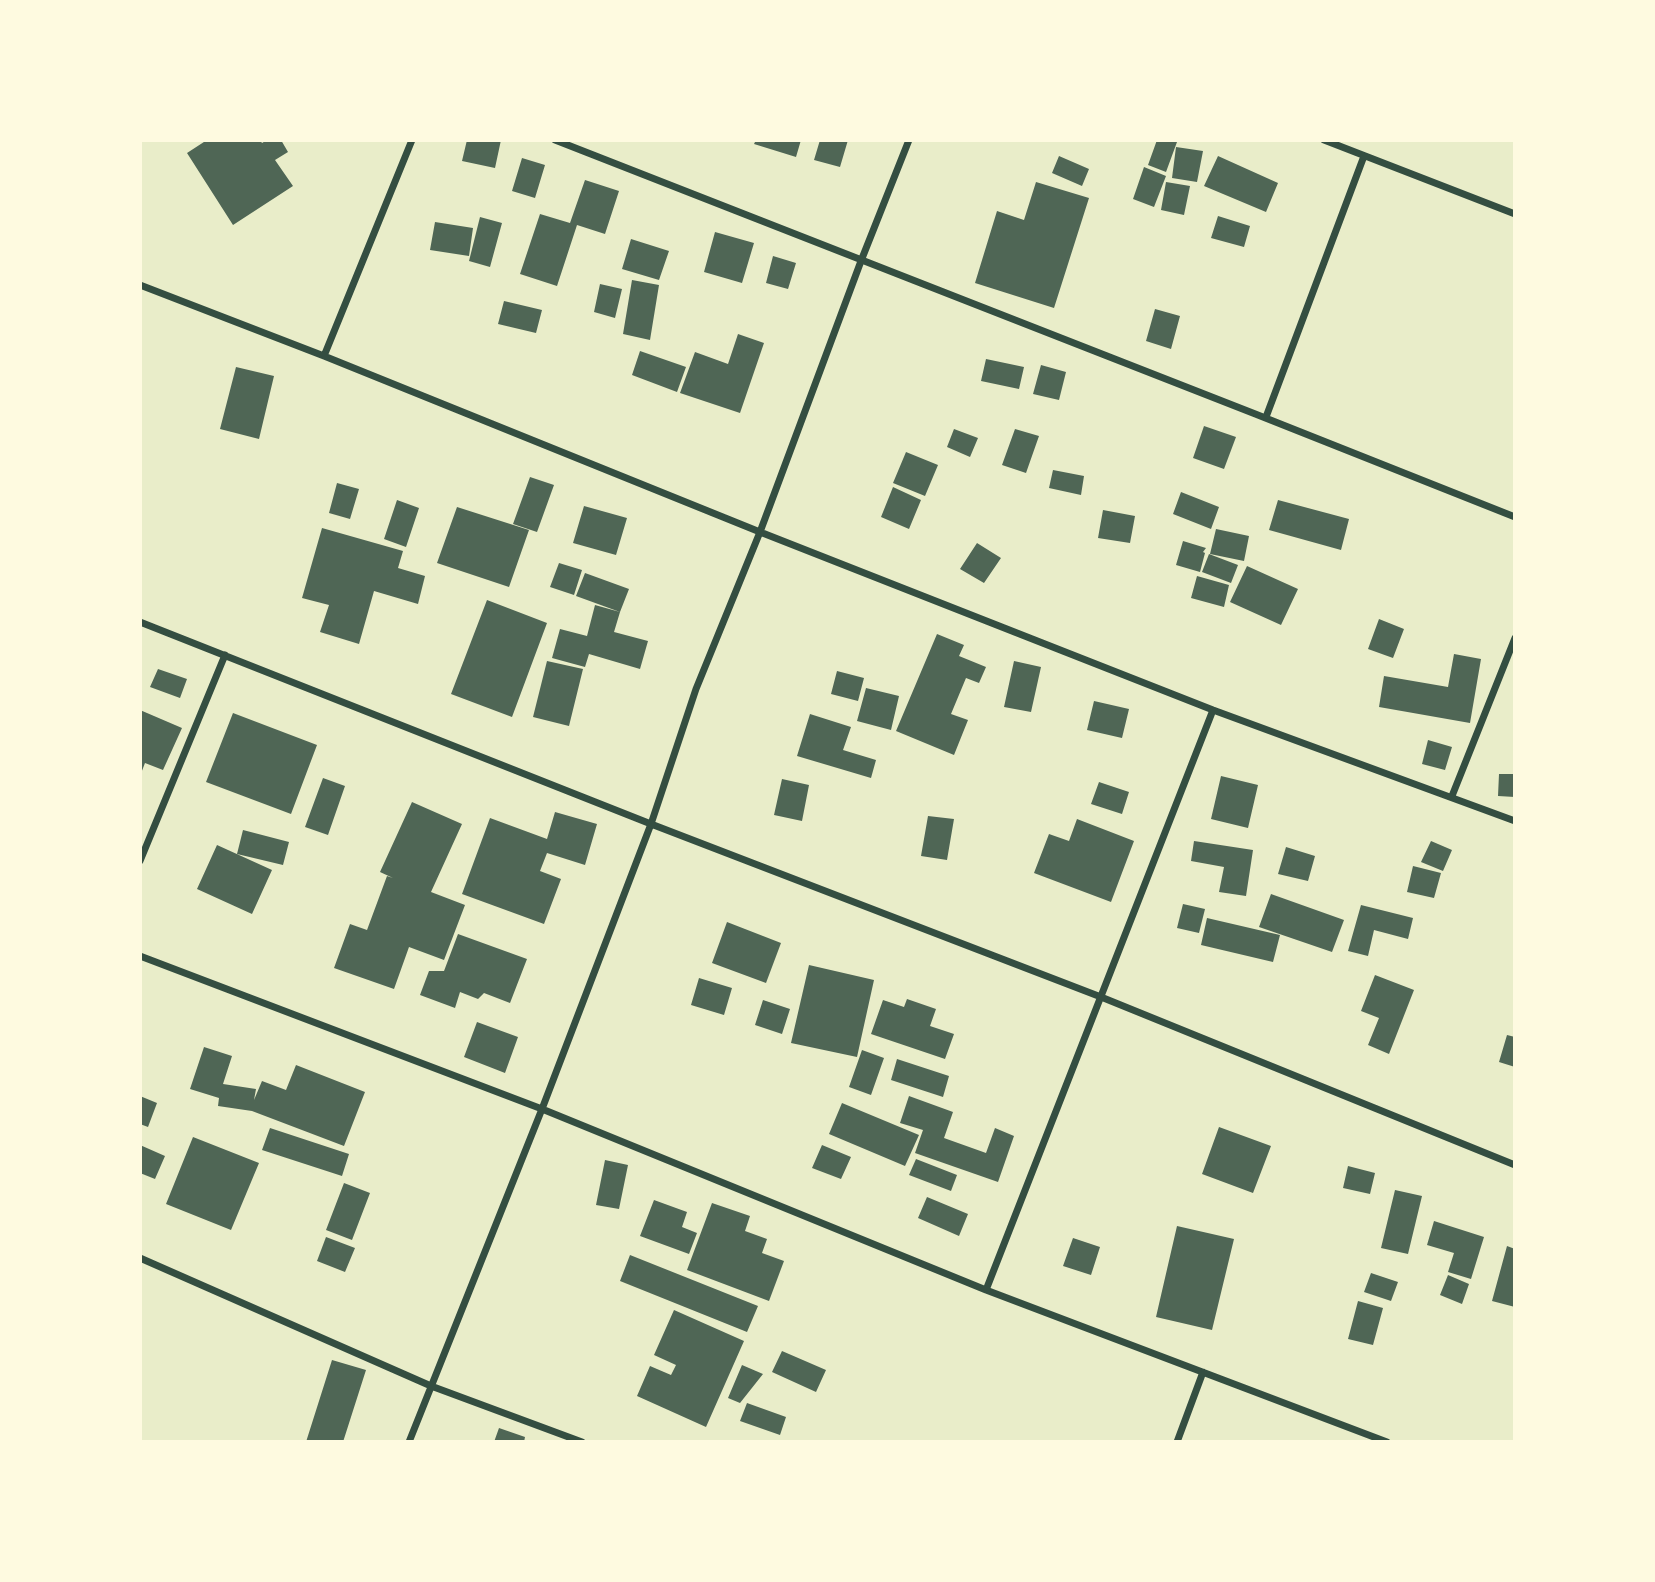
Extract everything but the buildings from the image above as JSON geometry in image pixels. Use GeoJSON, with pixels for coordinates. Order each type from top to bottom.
{"type":"FeatureCollection","features":[{"type":"Feature","properties":{"kind":"street"},"geometry":{"type":"LineString","coordinates":[[324,356],[412,140]]}},
{"type":"Feature","properties":{"kind":"street"},"geometry":{"type":"LineString","coordinates":[[555,140],[1515,517]]}},
{"type":"Feature","properties":{"kind":"street"},"geometry":{"type":"LineString","coordinates":[[409,1442],[542,1109],[651,824],[696,689],[760,532],[860,261],[909,140]]}},
{"type":"Feature","properties":{"kind":"street"},"geometry":{"type":"LineString","coordinates":[[1324,140],[1515,214]]}},
{"type":"Feature","properties":{"kind":"street"},"geometry":{"type":"LineString","coordinates":[[1266,417],[1364,156]]}},
{"type":"Feature","properties":{"kind":"street"},"geometry":{"type":"LineString","coordinates":[[140,285],[1213,710],[1515,821]]}},
{"type":"Feature","properties":{"kind":"street"},"geometry":{"type":"LineString","coordinates":[[140,622],[1101,998],[1515,1165]]}},
{"type":"Feature","properties":{"kind":"street"},"geometry":{"type":"LineString","coordinates":[[1452,796],[1515,638]]}},
{"type":"Feature","properties":{"kind":"street"},"geometry":{"type":"LineString","coordinates":[[140,861],[225,655]]}},
{"type":"Feature","properties":{"kind":"street"},"geometry":{"type":"LineString","coordinates":[[986,1290],[1213,710]]}},
{"type":"Feature","properties":{"kind":"street"},"geometry":{"type":"LineString","coordinates":[[140,956],[542,1109],[986,1290],[1387,1442]]}},
{"type":"Feature","properties":{"kind":"street"},"geometry":{"type":"LineString","coordinates":[[140,1258],[431,1386],[582,1442]]}},
{"type":"Feature","properties":{"kind":"street"},"geometry":{"type":"LineString","coordinates":[[1177,1442],[1202,1372]]}}]}
